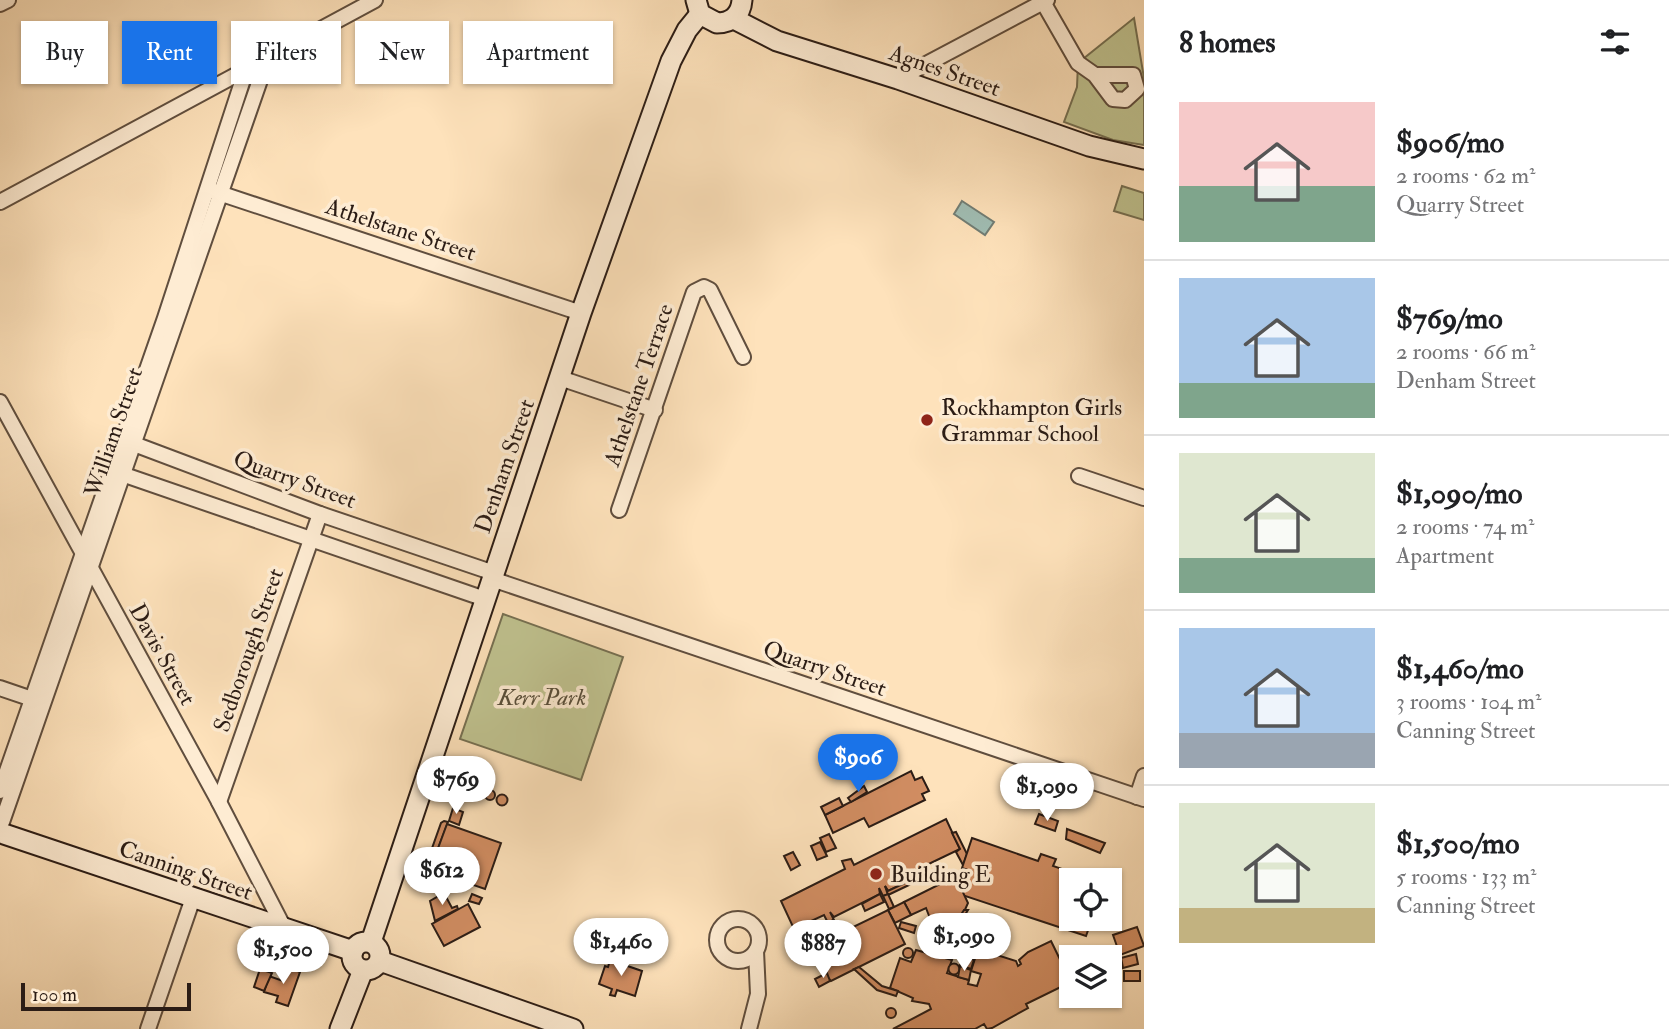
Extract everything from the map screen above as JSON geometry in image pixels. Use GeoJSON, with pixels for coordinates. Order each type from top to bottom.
{"type":"FeatureCollection","features":[{"type":"Feature","properties":{"kind":"street"},"geometry":{"type":"LineString","coordinates":[[0,4],[8,0]]}},
{"type":"Feature","properties":{"kind":"street"},"geometry":{"type":"LineString","coordinates":[[336,21],[375,0]]}},
{"type":"Feature","properties":{"kind":"street"},"geometry":{"type":"LineString","coordinates":[[734,19],[741,9],[742,0]]}},
{"type":"Feature","properties":{"kind":"street"},"geometry":{"type":"LineString","coordinates":[[898,79],[1045,1],[1078,63],[1095,75]]}},
{"type":"Feature","properties":{"kind":"street","name":"Agnes Street"},"geometry":{"type":"LineString","coordinates":[[698,7],[717,23],[734,19],[777,41],[898,79],[1089,146],[1144,159]]}},
{"type":"Feature","properties":{"kind":"street","name":"Denham Street"},"geometry":{"type":"LineString","coordinates":[[371,942],[581,313],[671,61],[698,7]]}},
{"type":"Feature","properties":{"kind":"street"},"geometry":{"type":"LineString","coordinates":[[0,202],[231,78]]}},
{"type":"Feature","properties":{"kind":"street","name":"William Street"},"geometry":{"type":"LineString","coordinates":[[213,191],[242,84]]}},
{"type":"Feature","properties":{"kind":"street","name":"William Street"},"geometry":{"type":"LineString","coordinates":[[0,791],[89,570],[127,441],[213,191],[257,84]]}},
{"type":"Feature","properties":{"kind":"street","name":"Athelstane Street"},"geometry":{"type":"LineString","coordinates":[[213,191],[581,313]]}},
{"type":"Feature","properties":{"kind":"street","name":"Athelstane Terrace"},"geometry":{"type":"LineString","coordinates":[[619,510],[694,292],[704,287],[710,290],[743,357]]}},
{"type":"Feature","properties":{"kind":"street"},"geometry":{"type":"LineString","coordinates":[[560,378],[654,410]]}},
{"type":"Feature","properties":{"kind":"street","name":"Davis Street"},"geometry":{"type":"LineString","coordinates":[[0,402],[89,570],[219,802],[284,928]]}},
{"type":"Feature","properties":{"kind":"street","name":"Quarry Street"},"geometry":{"type":"LineString","coordinates":[[127,441],[493,576],[1140,798]]}},
{"type":"Feature","properties":{"kind":"street"},"geometry":{"type":"LineString","coordinates":[[117,472],[485,599]]}},
{"type":"Feature","properties":{"kind":"street","name":"William Street"},"geometry":{"type":"LineString","coordinates":[[1,829],[82,554],[117,472]]}},
{"type":"Feature","properties":{"kind":"street"},"geometry":{"type":"LineString","coordinates":[[1079,476],[1144,498]]}},
{"type":"Feature","properties":{"kind":"street","name":"Sedborough Street"},"geometry":{"type":"LineString","coordinates":[[219,802],[320,513]]}},
{"type":"Feature","properties":{"kind":"street"},"geometry":{"type":"LineString","coordinates":[[0,688],[37,701]]}},
{"type":"Feature","properties":{"kind":"street"},"geometry":{"type":"LineString","coordinates":[[1140,798],[1144,776]]}},
{"type":"Feature","properties":{"kind":"street","name":"Canning Street"},"geometry":{"type":"LineString","coordinates":[[1,829],[193,898],[353,951]]}},
{"type":"Feature","properties":{"kind":"street"},"geometry":{"type":"LineString","coordinates":[[148,1029],[193,898]]}},
{"type":"Feature","properties":{"kind":"street"},"geometry":{"type":"LineString","coordinates":[[742,1029],[755,991],[754,981],[739,961],[726,957],[718,944],[719,930],[730,920],[743,919],[755,926],[760,938],[756,951],[758,994],[749,1029]]}},
{"type":"Feature","properties":{"kind":"street"},"geometry":{"type":"LineString","coordinates":[[340,1029],[371,966],[379,950],[371,942],[359,944],[353,951],[355,965],[371,966],[573,1029]]}},
{"type":"Feature","properties":{"kind":"street"},"geometry":{"type":"LineString","coordinates":[[739,961],[756,951]]}},
{"type":"Feature","properties":{"kind":"green space"},"geometry":{"type":"Polygon","coordinates":[[[1134,18],[1144,78],[1144,145],[1113,140],[1064,122],[1077,87],[1078,63],[1134,18]]]}},
{"type":"Feature","properties":{"kind":"green space"},"geometry":{"type":"Polygon","coordinates":[[[1122,186],[1144,193],[1144,220],[1114,211],[1122,186]]]}},
{"type":"Feature","properties":{"kind":"green space","name":"Kerr Park"},"geometry":{"type":"Polygon","coordinates":[[[503,614],[623,657],[581,780],[460,739],[503,614]]]}},
{"type":"Feature","properties":{"kind":"water"},"geometry":{"type":"Polygon","coordinates":[[[962,201],[994,222],[985,235],[954,214],[962,201]]]}},
{"type":"Feature","properties":{"kind":"building"},"geometry":{"type":"Polygon","coordinates":[[[911,771],[915,780],[922,777],[929,791],[922,794],[925,800],[869,827],[864,818],[833,833],[825,815],[911,771]]]}},
{"type":"Feature","properties":{"kind":"building"},"geometry":{"type":"Polygon","coordinates":[[[864,786],[867,792],[851,802],[848,798],[864,786]]]}},
{"type":"Feature","properties":{"kind":"building"},"geometry":{"type":"Polygon","coordinates":[[[490,790],[494,791],[494,799],[490,800],[486,799],[485,795],[486,791],[490,790]]]}},
{"type":"Feature","properties":{"kind":"building"},"geometry":{"type":"Polygon","coordinates":[[[502,795],[506,796],[506,804],[502,805],[498,804],[497,800],[498,796],[502,795]]]}},
{"type":"Feature","properties":{"kind":"building"},"geometry":{"type":"Polygon","coordinates":[[[839,798],[843,806],[825,815],[821,807],[839,798]]]}},
{"type":"Feature","properties":{"kind":"building"},"geometry":{"type":"Polygon","coordinates":[[[453,808],[463,812],[459,825],[449,821],[453,808]]]}},
{"type":"Feature","properties":{"kind":"building"},"geometry":{"type":"Polygon","coordinates":[[[1039,814],[1058,821],[1055,831],[1035,824],[1039,814]]]}},
{"type":"Feature","properties":{"kind":"building","name":"Building E"},"geometry":{"type":"Polygon","coordinates":[[[946,819],[960,849],[914,871],[917,877],[888,891],[885,886],[889,894],[883,896],[879,888],[880,894],[834,917],[830,912],[834,920],[828,923],[824,915],[794,929],[781,901],[845,869],[842,861],[851,859],[854,865],[946,819]]]}},
{"type":"Feature","properties":{"kind":"building"},"geometry":{"type":"Polygon","coordinates":[[[444,821],[448,822],[430,870],[425,868],[444,821]]]}},
{"type":"Feature","properties":{"kind":"building"},"geometry":{"type":"Polygon","coordinates":[[[447,824],[501,843],[485,889],[430,870],[447,824]]]}},
{"type":"Feature","properties":{"kind":"building"},"geometry":{"type":"Polygon","coordinates":[[[1067,829],[1105,843],[1100,853],[1066,839],[1067,829]]]}},
{"type":"Feature","properties":{"kind":"building"},"geometry":{"type":"Polygon","coordinates":[[[956,832],[967,854],[963,865],[956,852],[960,849],[952,833],[956,832]]]}},
{"type":"Feature","properties":{"kind":"building"},"geometry":{"type":"Polygon","coordinates":[[[829,834],[836,848],[826,852],[820,838],[829,834]]]}},
{"type":"Feature","properties":{"kind":"building"},"geometry":{"type":"Polygon","coordinates":[[[972,838],[1038,861],[1041,854],[1056,859],[1053,866],[1059,868],[1059,927],[962,895],[971,871],[962,868],[972,838]]]}},
{"type":"Feature","properties":{"kind":"building"},"geometry":{"type":"Polygon","coordinates":[[[820,842],[827,856],[817,860],[811,846],[820,842]]]}},
{"type":"Feature","properties":{"kind":"building"},"geometry":{"type":"Polygon","coordinates":[[[793,852],[800,865],[791,870],[784,856],[793,852]]]}},
{"type":"Feature","properties":{"kind":"building"},"geometry":{"type":"Polygon","coordinates":[[[968,870],[971,871],[965,886],[959,884],[968,903],[960,921],[951,925],[931,921],[926,908],[911,915],[904,902],[968,870]]]}},
{"type":"Feature","properties":{"kind":"building"},"geometry":{"type":"Polygon","coordinates":[[[907,882],[909,885],[888,895],[885,886],[888,891],[907,882]]]}},
{"type":"Feature","properties":{"kind":"building"},"geometry":{"type":"Polygon","coordinates":[[[444,893],[452,908],[457,906],[458,909],[435,921],[430,901],[444,893]]]}},
{"type":"Feature","properties":{"kind":"building"},"geometry":{"type":"Polygon","coordinates":[[[472,894],[482,898],[479,904],[469,901],[472,894]]]}},
{"type":"Feature","properties":{"kind":"building"},"geometry":{"type":"Polygon","coordinates":[[[880,894],[884,902],[865,911],[862,904],[880,894]]]}},
{"type":"Feature","properties":{"kind":"building"},"geometry":{"type":"Polygon","coordinates":[[[888,894],[894,907],[889,909],[883,896],[888,894]]]}},
{"type":"Feature","properties":{"kind":"building"},"geometry":{"type":"Polygon","coordinates":[[[904,902],[911,915],[895,923],[888,910],[904,902]]]}},
{"type":"Feature","properties":{"kind":"building"},"geometry":{"type":"Polygon","coordinates":[[[468,904],[480,927],[444,946],[432,924],[468,904]]]}},
{"type":"Feature","properties":{"kind":"building"},"geometry":{"type":"Polygon","coordinates":[[[888,910],[905,944],[831,981],[821,970],[824,969],[810,948],[888,910]]]}},
{"type":"Feature","properties":{"kind":"building"},"geometry":{"type":"Polygon","coordinates":[[[964,910],[968,910],[958,926],[948,928],[938,925],[940,922],[955,924],[964,910]]]}},
{"type":"Feature","properties":{"kind":"building"},"geometry":{"type":"Polygon","coordinates":[[[833,920],[840,934],[835,936],[828,923],[833,920]]]}},
{"type":"Feature","properties":{"kind":"building"},"geometry":{"type":"Polygon","coordinates":[[[901,922],[916,926],[914,933],[899,928],[901,922]]]}},
{"type":"Feature","properties":{"kind":"building"},"geometry":{"type":"Polygon","coordinates":[[[1137,927],[1144,946],[1122,954],[1122,945],[1116,945],[1113,935],[1137,927]]]}},
{"type":"Feature","properties":{"kind":"building"},"geometry":{"type":"Polygon","coordinates":[[[1071,931],[1088,931],[1086,936],[1071,931]]]}},
{"type":"Feature","properties":{"kind":"building"},"geometry":{"type":"Polygon","coordinates":[[[990,939],[994,940],[994,948],[990,949],[986,948],[985,944],[986,940],[990,939]]]}},
{"type":"Feature","properties":{"kind":"building"},"geometry":{"type":"Polygon","coordinates":[[[1051,941],[1059,957],[1059,988],[1026,1004],[1028,1008],[987,1029],[984,1024],[975,1029],[893,1029],[931,1009],[929,1004],[912,1001],[913,998],[890,988],[900,958],[911,962],[916,950],[952,960],[947,973],[969,980],[968,984],[977,986],[981,974],[971,971],[978,949],[1016,961],[1018,966],[1021,964],[1019,960],[1028,952],[1051,941]]]}},
{"type":"Feature","properties":{"kind":"building"},"geometry":{"type":"Polygon","coordinates":[[[908,948],[912,949],[912,957],[908,958],[904,957],[903,953],[904,949],[908,948]]]}},
{"type":"Feature","properties":{"kind":"building"},"geometry":{"type":"Polygon","coordinates":[[[1136,954],[1138,964],[1123,968],[1122,958],[1136,954]]]}},
{"type":"Feature","properties":{"kind":"building"},"geometry":{"type":"Polygon","coordinates":[[[967,957],[974,960],[971,969],[960,965],[967,957]]]}},
{"type":"Feature","properties":{"kind":"building"},"geometry":{"type":"Polygon","coordinates":[[[610,960],[642,971],[635,996],[617,990],[615,996],[610,995],[612,989],[599,984],[610,960]]]}},
{"type":"Feature","properties":{"kind":"building"},"geometry":{"type":"Polygon","coordinates":[[[954,963],[960,969],[954,975],[948,969],[954,963]]]}},
{"type":"Feature","properties":{"kind":"building"},"geometry":{"type":"Polygon","coordinates":[[[960,966],[971,970],[969,980],[958,977],[960,966]]]}},
{"type":"Feature","properties":{"kind":"building"},"geometry":{"type":"Polygon","coordinates":[[[288,967],[300,972],[288,1006],[276,1002],[278,996],[264,992],[269,976],[283,981],[288,967]]]}},
{"type":"Feature","properties":{"kind":"building"},"geometry":{"type":"Polygon","coordinates":[[[859,967],[882,986],[898,991],[896,996],[877,990],[854,969],[859,967]]]}},
{"type":"Feature","properties":{"kind":"building"},"geometry":{"type":"Polygon","coordinates":[[[260,969],[272,973],[264,991],[254,987],[260,969]]]}},
{"type":"Feature","properties":{"kind":"building"},"geometry":{"type":"Polygon","coordinates":[[[1124,971],[1140,971],[1140,981],[1124,981],[1124,971]]]}},
{"type":"Feature","properties":{"kind":"building"},"geometry":{"type":"Polygon","coordinates":[[[827,973],[830,981],[819,987],[815,979],[827,973]]]}},
{"type":"Feature","properties":{"kind":"building"},"geometry":{"type":"Polygon","coordinates":[[[891,1008],[895,1009],[895,1017],[891,1018],[887,1017],[886,1013],[887,1009],[891,1008]]]}},
{"type":"Feature","properties":{"kind":"place","name":"Rockhampton Girls Grammar School"},"geometry":{"type":"Point","coordinates":[927,420]}},
{"type":"Feature","properties":{"kind":"place","name":"Building E"},"geometry":{"type":"Point","coordinates":[876,874]}}]}
